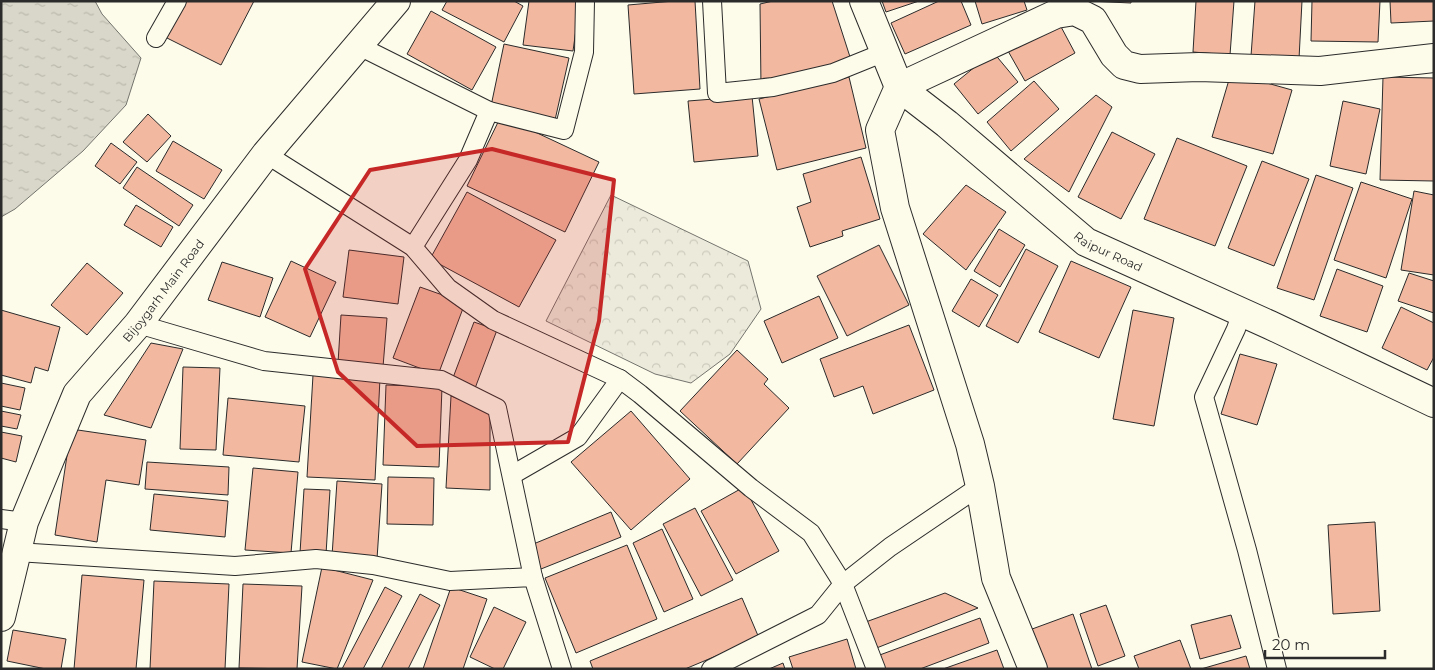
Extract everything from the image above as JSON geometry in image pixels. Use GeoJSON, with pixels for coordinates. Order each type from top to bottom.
{"type":"FeatureCollection","features":[{"type":"Feature","properties":{"kind":"street","name":"Bijoygarh Main Road"},"geometry":{"type":"LineString","coordinates":[[1,617],[16,552],[13,521],[77,394],[138,324],[266,154],[360,46],[396,1]]}},
{"type":"Feature","properties":{"kind":"street"},"geometry":{"type":"LineString","coordinates":[[864,1],[899,87]]}},
{"type":"Feature","properties":{"kind":"street"},"geometry":{"type":"LineString","coordinates":[[1033,669],[996,578],[980,486],[970,444],[895,208],[880,130],[899,87],[1056,14],[1076,11],[1094,20],[1114,55],[1124,65],[1140,69],[1199,67],[1320,71],[1434,58]]}},
{"type":"Feature","properties":{"kind":"street","name":"Raipur Road"},"geometry":{"type":"LineString","coordinates":[[899,87],[947,124],[1086,242],[1242,312],[1434,403]]}},
{"type":"Feature","properties":{"kind":"lane"},"geometry":{"type":"LineString","coordinates":[[156,38],[177,1]]}},
{"type":"Feature","properties":{"kind":"lane"},"geometry":{"type":"LineString","coordinates":[[360,46],[489,111],[564,130],[584,52],[585,1]]}},
{"type":"Feature","properties":{"kind":"lane"},"geometry":{"type":"LineString","coordinates":[[712,1],[717,93],[773,87],[833,73],[885,52]]}},
{"type":"Feature","properties":{"kind":"lane"},"geometry":{"type":"LineString","coordinates":[[413,247],[468,160],[489,111]]}},
{"type":"Feature","properties":{"kind":"lane"},"geometry":{"type":"LineString","coordinates":[[266,154],[413,247],[448,288],[493,320],[620,379],[750,488],[811,533],[844,584],[876,669]]}},
{"type":"Feature","properties":{"kind":"lane"},"geometry":{"type":"LineString","coordinates":[[1242,312],[1236,329],[1204,396],[1247,550],[1277,669]]}},
{"type":"Feature","properties":{"kind":"lane"},"geometry":{"type":"LineString","coordinates":[[138,324],[264,361],[441,380],[497,408],[534,578],[562,669]]}},
{"type":"Feature","properties":{"kind":"lane"},"geometry":{"type":"LineString","coordinates":[[512,474],[578,437],[620,379]]}},
{"type":"Feature","properties":{"kind":"lane"},"geometry":{"type":"LineString","coordinates":[[711,669],[818,615],[844,584],[890,548],[980,486]]}},
{"type":"Feature","properties":{"kind":"lane"},"geometry":{"type":"LineString","coordinates":[[16,552],[235,566],[316,559],[373,565],[450,581],[534,578]]}},
{"type":"Feature","properties":{"kind":"highlighted area"},"geometry":{"type":"Polygon","coordinates":[[[492,149],[614,180],[599,321],[568,442],[417,446],[338,372],[305,269],[370,170],[492,149]]]}},
{"type":"Feature","properties":{"kind":"green space"},"geometry":{"type":"Polygon","coordinates":[[[611,195],[748,261],[761,309],[730,354],[691,383],[655,374],[546,321],[611,195]]]}},
{"type":"Feature","properties":{"kind":"water"},"geometry":{"type":"Polygon","coordinates":[[[1,1],[95,1],[102,14],[141,58],[126,105],[83,151],[15,209],[1,217],[1,1]]]}},
{"type":"Feature","properties":{"kind":"building"},"geometry":{"type":"Polygon","coordinates":[[[183,1],[254,1],[221,65],[165,37],[183,1]]]}},
{"type":"Feature","properties":{"kind":"building"},"geometry":{"type":"Polygon","coordinates":[[[447,1],[514,1],[523,6],[504,42],[442,10],[447,1]]]}},
{"type":"Feature","properties":{"kind":"building"},"geometry":{"type":"Polygon","coordinates":[[[529,1],[580,1],[573,51],[523,45],[529,1]]]}},
{"type":"Feature","properties":{"kind":"building"},"geometry":{"type":"Polygon","coordinates":[[[695,1],[700,89],[634,94],[628,5],[695,1]]]}},
{"type":"Feature","properties":{"kind":"building"},"geometry":{"type":"Polygon","coordinates":[[[773,1],[832,1],[851,60],[761,87],[760,4],[773,1]]]}},
{"type":"Feature","properties":{"kind":"building"},"geometry":{"type":"Polygon","coordinates":[[[882,1],[919,1],[886,12],[882,1]]]}},
{"type":"Feature","properties":{"kind":"building"},"geometry":{"type":"Polygon","coordinates":[[[939,1],[961,1],[971,25],[905,54],[891,23],[939,1]]]}},
{"type":"Feature","properties":{"kind":"building"},"geometry":{"type":"Polygon","coordinates":[[[975,1],[1024,1],[1027,10],[982,24],[975,1]]]}},
{"type":"Feature","properties":{"kind":"building"},"geometry":{"type":"Polygon","coordinates":[[[1088,1],[1131,1],[1131,3],[1088,1]]]}},
{"type":"Feature","properties":{"kind":"building"},"geometry":{"type":"Polygon","coordinates":[[[1196,1],[1234,1],[1230,55],[1193,52],[1196,1]]]}},
{"type":"Feature","properties":{"kind":"building"},"geometry":{"type":"Polygon","coordinates":[[[1255,1],[1302,1],[1299,59],[1251,56],[1255,1]]]}},
{"type":"Feature","properties":{"kind":"building"},"geometry":{"type":"Polygon","coordinates":[[[1312,1],[1380,1],[1378,42],[1311,41],[1312,1]]]}},
{"type":"Feature","properties":{"kind":"building"},"geometry":{"type":"Polygon","coordinates":[[[1390,1],[1434,1],[1434,21],[1391,23],[1390,1]]]}},
{"type":"Feature","properties":{"kind":"building"},"geometry":{"type":"Polygon","coordinates":[[[431,11],[496,47],[472,90],[407,54],[431,11]]]}},
{"type":"Feature","properties":{"kind":"building"},"geometry":{"type":"Polygon","coordinates":[[[1059,23],[1075,53],[1025,81],[1008,51],[1059,23]]]}},
{"type":"Feature","properties":{"kind":"building"},"geometry":{"type":"Polygon","coordinates":[[[504,44],[569,58],[555,120],[491,106],[504,44]]]}},
{"type":"Feature","properties":{"kind":"building"},"geometry":{"type":"Polygon","coordinates":[[[993,52],[1018,82],[978,114],[954,84],[993,52]]]}},
{"type":"Feature","properties":{"kind":"building"},"geometry":{"type":"Polygon","coordinates":[[[1231,73],[1292,90],[1273,154],[1212,137],[1231,73]]]}},
{"type":"Feature","properties":{"kind":"building"},"geometry":{"type":"Polygon","coordinates":[[[849,77],[866,148],[777,170],[759,99],[849,77]]]}},
{"type":"Feature","properties":{"kind":"building"},"geometry":{"type":"Polygon","coordinates":[[[1383,77],[1434,78],[1434,181],[1380,180],[1383,77]]]}},
{"type":"Feature","properties":{"kind":"building"},"geometry":{"type":"Polygon","coordinates":[[[1034,81],[1059,109],[1011,151],[987,122],[1034,81]]]}},
{"type":"Feature","properties":{"kind":"building"},"geometry":{"type":"Polygon","coordinates":[[[1096,95],[1112,107],[1069,192],[1024,159],[1096,95]]]}},
{"type":"Feature","properties":{"kind":"building"},"geometry":{"type":"Polygon","coordinates":[[[752,96],[758,156],[694,162],[688,101],[752,96]]]}},
{"type":"Feature","properties":{"kind":"building"},"geometry":{"type":"Polygon","coordinates":[[[1343,101],[1380,109],[1366,174],[1330,166],[1343,101]]]}},
{"type":"Feature","properties":{"kind":"building"},"geometry":{"type":"Polygon","coordinates":[[[148,114],[171,136],[147,162],[123,142],[148,114]]]}},
{"type":"Feature","properties":{"kind":"building"},"geometry":{"type":"Polygon","coordinates":[[[501,116],[599,162],[565,232],[467,186],[501,116]]]}},
{"type":"Feature","properties":{"kind":"building"},"geometry":{"type":"Polygon","coordinates":[[[1112,132],[1155,154],[1121,219],[1078,197],[1112,132]]]}},
{"type":"Feature","properties":{"kind":"building"},"geometry":{"type":"Polygon","coordinates":[[[1177,138],[1247,166],[1215,246],[1144,219],[1177,138]]]}},
{"type":"Feature","properties":{"kind":"building"},"geometry":{"type":"Polygon","coordinates":[[[173,141],[222,170],[204,199],[156,171],[173,141]]]}},
{"type":"Feature","properties":{"kind":"building"},"geometry":{"type":"Polygon","coordinates":[[[111,143],[137,162],[120,184],[95,166],[111,143]]]}},
{"type":"Feature","properties":{"kind":"building"},"geometry":{"type":"Polygon","coordinates":[[[861,157],[880,219],[842,231],[843,236],[810,247],[797,207],[811,202],[803,174],[861,157]]]}},
{"type":"Feature","properties":{"kind":"building"},"geometry":{"type":"Polygon","coordinates":[[[1262,161],[1309,179],[1274,266],[1228,248],[1262,161]]]}},
{"type":"Feature","properties":{"kind":"building"},"geometry":{"type":"Polygon","coordinates":[[[137,167],[193,205],[179,226],[123,188],[137,167]]]}},
{"type":"Feature","properties":{"kind":"building"},"geometry":{"type":"Polygon","coordinates":[[[1316,175],[1353,188],[1314,300],[1277,288],[1316,175]]]}},
{"type":"Feature","properties":{"kind":"building"},"geometry":{"type":"Polygon","coordinates":[[[1361,182],[1412,199],[1386,278],[1334,260],[1361,182]]]}},
{"type":"Feature","properties":{"kind":"building"},"geometry":{"type":"Polygon","coordinates":[[[966,185],[1006,212],[966,270],[923,234],[966,185]]]}},
{"type":"Feature","properties":{"kind":"building"},"geometry":{"type":"Polygon","coordinates":[[[1414,191],[1434,195],[1434,275],[1401,270],[1414,191]]]}},
{"type":"Feature","properties":{"kind":"building"},"geometry":{"type":"Polygon","coordinates":[[[467,192],[556,240],[519,307],[430,259],[467,192]]]}},
{"type":"Feature","properties":{"kind":"building"},"geometry":{"type":"Polygon","coordinates":[[[136,205],[173,227],[161,247],[124,225],[136,205]]]}},
{"type":"Feature","properties":{"kind":"building"},"geometry":{"type":"Polygon","coordinates":[[[999,229],[1025,245],[1000,287],[974,271],[999,229]]]}},
{"type":"Feature","properties":{"kind":"building"},"geometry":{"type":"Polygon","coordinates":[[[879,245],[909,305],[847,336],[817,276],[879,245]]]}},
{"type":"Feature","properties":{"kind":"building"},"geometry":{"type":"Polygon","coordinates":[[[1026,249],[1058,266],[1018,343],[986,326],[1026,249]]]}},
{"type":"Feature","properties":{"kind":"building"},"geometry":{"type":"Polygon","coordinates":[[[349,250],[404,257],[398,304],[343,297],[349,250]]]}},
{"type":"Feature","properties":{"kind":"building"},"geometry":{"type":"Polygon","coordinates":[[[291,261],[336,282],[310,337],[265,317],[291,261]]]}},
{"type":"Feature","properties":{"kind":"building"},"geometry":{"type":"Polygon","coordinates":[[[1071,261],[1131,287],[1099,358],[1039,332],[1071,261]]]}},
{"type":"Feature","properties":{"kind":"building"},"geometry":{"type":"Polygon","coordinates":[[[222,262],[273,278],[260,317],[208,300],[222,262]]]}},
{"type":"Feature","properties":{"kind":"building"},"geometry":{"type":"Polygon","coordinates":[[[87,263],[123,293],[87,335],[51,305],[87,263]]]}},
{"type":"Feature","properties":{"kind":"building"},"geometry":{"type":"Polygon","coordinates":[[[1337,269],[1383,286],[1367,332],[1320,316],[1337,269]]]}},
{"type":"Feature","properties":{"kind":"building"},"geometry":{"type":"Polygon","coordinates":[[[1409,273],[1434,281],[1434,313],[1398,301],[1409,273]]]}},
{"type":"Feature","properties":{"kind":"building"},"geometry":{"type":"Polygon","coordinates":[[[971,279],[998,295],[979,327],[952,311],[971,279]]]}},
{"type":"Feature","properties":{"kind":"building"},"geometry":{"type":"Polygon","coordinates":[[[420,287],[465,303],[438,375],[393,358],[420,287]]]}},
{"type":"Feature","properties":{"kind":"building"},"geometry":{"type":"Polygon","coordinates":[[[819,296],[838,338],[782,363],[764,321],[819,296]]]}},
{"type":"Feature","properties":{"kind":"building"},"geometry":{"type":"Polygon","coordinates":[[[1401,307],[1434,323],[1434,357],[1427,370],[1382,348],[1401,307]]]}},
{"type":"Feature","properties":{"kind":"building"},"geometry":{"type":"Polygon","coordinates":[[[1,310],[60,327],[48,371],[35,367],[31,383],[1,375],[1,310]]]}},
{"type":"Feature","properties":{"kind":"building"},"geometry":{"type":"Polygon","coordinates":[[[1133,310],[1174,318],[1154,426],[1113,419],[1133,310]]]}},
{"type":"Feature","properties":{"kind":"building"},"geometry":{"type":"Polygon","coordinates":[[[341,315],[387,318],[383,367],[338,363],[341,315]]]}},
{"type":"Feature","properties":{"kind":"building"},"geometry":{"type":"Polygon","coordinates":[[[474,322],[497,330],[474,391],[451,383],[474,322]]]}},
{"type":"Feature","properties":{"kind":"building"},"geometry":{"type":"Polygon","coordinates":[[[909,325],[934,390],[873,414],[863,386],[834,397],[820,359],[909,325]]]}},
{"type":"Feature","properties":{"kind":"building"},"geometry":{"type":"Polygon","coordinates":[[[151,343],[183,349],[151,428],[104,415],[151,343]]]}},
{"type":"Feature","properties":{"kind":"building"},"geometry":{"type":"Polygon","coordinates":[[[737,350],[768,379],[764,384],[789,408],[737,464],[680,411],[737,350]]]}},
{"type":"Feature","properties":{"kind":"building"},"geometry":{"type":"Polygon","coordinates":[[[1240,354],[1277,364],[1257,425],[1221,414],[1240,354]]]}},
{"type":"Feature","properties":{"kind":"building"},"geometry":{"type":"Polygon","coordinates":[[[183,367],[220,368],[216,450],[180,449],[183,367]]]}},
{"type":"Feature","properties":{"kind":"building"},"geometry":{"type":"Polygon","coordinates":[[[313,375],[380,378],[375,480],[307,477],[313,375]]]}},
{"type":"Feature","properties":{"kind":"building"},"geometry":{"type":"Polygon","coordinates":[[[1,383],[25,388],[20,410],[1,406],[1,383]]]}},
{"type":"Feature","properties":{"kind":"building"},"geometry":{"type":"Polygon","coordinates":[[[386,385],[442,387],[439,467],[383,465],[386,385]]]}},
{"type":"Feature","properties":{"kind":"building"},"geometry":{"type":"Polygon","coordinates":[[[451,396],[490,410],[490,490],[446,488],[451,396]]]}},
{"type":"Feature","properties":{"kind":"building"},"geometry":{"type":"Polygon","coordinates":[[[228,398],[305,406],[299,462],[223,455],[228,398]]]}},
{"type":"Feature","properties":{"kind":"building"},"geometry":{"type":"Polygon","coordinates":[[[1,411],[21,415],[17,429],[1,426],[1,411]]]}},
{"type":"Feature","properties":{"kind":"building"},"geometry":{"type":"Polygon","coordinates":[[[631,411],[690,479],[631,530],[571,462],[631,411]]]}},
{"type":"Feature","properties":{"kind":"building"},"geometry":{"type":"Polygon","coordinates":[[[71,429],[146,440],[139,485],[106,480],[97,542],[55,535],[71,429]]]}},
{"type":"Feature","properties":{"kind":"building"},"geometry":{"type":"Polygon","coordinates":[[[1,432],[22,436],[16,462],[1,458],[1,432]]]}},
{"type":"Feature","properties":{"kind":"building"},"geometry":{"type":"Polygon","coordinates":[[[147,462],[229,467],[228,495],[145,489],[147,462]]]}},
{"type":"Feature","properties":{"kind":"building"},"geometry":{"type":"Polygon","coordinates":[[[253,468],[298,472],[291,553],[245,550],[253,468]]]}},
{"type":"Feature","properties":{"kind":"building"},"geometry":{"type":"Polygon","coordinates":[[[388,477],[434,478],[433,525],[387,524],[388,477]]]}},
{"type":"Feature","properties":{"kind":"building"},"geometry":{"type":"Polygon","coordinates":[[[337,481],[382,484],[377,559],[332,556],[337,481]]]}},
{"type":"Feature","properties":{"kind":"building"},"geometry":{"type":"Polygon","coordinates":[[[744,487],[779,551],[736,574],[701,511],[744,487]]]}},
{"type":"Feature","properties":{"kind":"building"},"geometry":{"type":"Polygon","coordinates":[[[304,489],[330,490],[326,554],[300,553],[304,489]]]}},
{"type":"Feature","properties":{"kind":"building"},"geometry":{"type":"Polygon","coordinates":[[[154,494],[228,501],[225,537],[150,530],[154,494]]]}},
{"type":"Feature","properties":{"kind":"building"},"geometry":{"type":"Polygon","coordinates":[[[695,508],[733,580],[701,596],[663,524],[695,508]]]}},
{"type":"Feature","properties":{"kind":"building"},"geometry":{"type":"Polygon","coordinates":[[[611,512],[621,537],[541,569],[531,545],[611,512]]]}},
{"type":"Feature","properties":{"kind":"building"},"geometry":{"type":"Polygon","coordinates":[[[1375,522],[1380,611],[1333,614],[1328,525],[1375,522]]]}},
{"type":"Feature","properties":{"kind":"building"},"geometry":{"type":"Polygon","coordinates":[[[662,529],[693,599],[664,612],[633,543],[662,529]]]}},
{"type":"Feature","properties":{"kind":"building"},"geometry":{"type":"Polygon","coordinates":[[[627,545],[657,619],[576,653],[545,578],[627,545]]]}},
{"type":"Feature","properties":{"kind":"building"},"geometry":{"type":"Polygon","coordinates":[[[322,567],[373,580],[337,669],[302,662],[322,567]]]}},
{"type":"Feature","properties":{"kind":"building"},"geometry":{"type":"Polygon","coordinates":[[[82,575],[144,580],[136,669],[74,669],[82,575]]]}},
{"type":"Feature","properties":{"kind":"building"},"geometry":{"type":"Polygon","coordinates":[[[154,581],[229,584],[225,669],[150,669],[154,581]]]}},
{"type":"Feature","properties":{"kind":"building"},"geometry":{"type":"Polygon","coordinates":[[[243,584],[302,586],[297,669],[239,668],[243,584]]]}},
{"type":"Feature","properties":{"kind":"building"},"geometry":{"type":"Polygon","coordinates":[[[385,587],[402,596],[363,669],[342,669],[385,587]]]}},
{"type":"Feature","properties":{"kind":"building"},"geometry":{"type":"Polygon","coordinates":[[[451,587],[487,599],[463,669],[423,669],[451,587]]]}},
{"type":"Feature","properties":{"kind":"building"},"geometry":{"type":"Polygon","coordinates":[[[945,593],[978,608],[874,649],[863,623],[945,593]]]}},
{"type":"Feature","properties":{"kind":"building"},"geometry":{"type":"Polygon","coordinates":[[[420,594],[440,605],[408,669],[381,669],[420,594]]]}},
{"type":"Feature","properties":{"kind":"building"},"geometry":{"type":"Polygon","coordinates":[[[742,598],[759,638],[685,669],[593,669],[590,661],[742,598]]]}},
{"type":"Feature","properties":{"kind":"building"},"geometry":{"type":"Polygon","coordinates":[[[1106,605],[1125,656],[1098,666],[1080,614],[1106,605]]]}},
{"type":"Feature","properties":{"kind":"building"},"geometry":{"type":"Polygon","coordinates":[[[494,607],[526,622],[503,669],[495,669],[470,657],[494,607]]]}},
{"type":"Feature","properties":{"kind":"building"},"geometry":{"type":"Polygon","coordinates":[[[1073,614],[1092,669],[1037,669],[1024,632],[1073,614]]]}},
{"type":"Feature","properties":{"kind":"building"},"geometry":{"type":"Polygon","coordinates":[[[1231,615],[1241,648],[1200,659],[1191,625],[1231,615]]]}},
{"type":"Feature","properties":{"kind":"building"},"geometry":{"type":"Polygon","coordinates":[[[980,618],[989,643],[920,669],[882,669],[877,656],[980,618]]]}},
{"type":"Feature","properties":{"kind":"building"},"geometry":{"type":"Polygon","coordinates":[[[13,630],[66,639],[61,669],[46,669],[7,661],[13,630]]]}},
{"type":"Feature","properties":{"kind":"building"},"geometry":{"type":"Polygon","coordinates":[[[847,639],[856,669],[793,669],[789,657],[847,639]]]}},
{"type":"Feature","properties":{"kind":"building"},"geometry":{"type":"Polygon","coordinates":[[[1180,640],[1191,669],[1139,669],[1134,656],[1180,640]]]}},
{"type":"Feature","properties":{"kind":"building"},"geometry":{"type":"Polygon","coordinates":[[[997,650],[1004,669],[943,669],[997,650]]]}},
{"type":"Feature","properties":{"kind":"building"},"geometry":{"type":"Polygon","coordinates":[[[1246,656],[1250,669],[1201,669],[1246,656]]]}},
{"type":"Feature","properties":{"kind":"building"},"geometry":{"type":"Polygon","coordinates":[[[783,663],[785,669],[769,669],[783,663]]]}}]}
